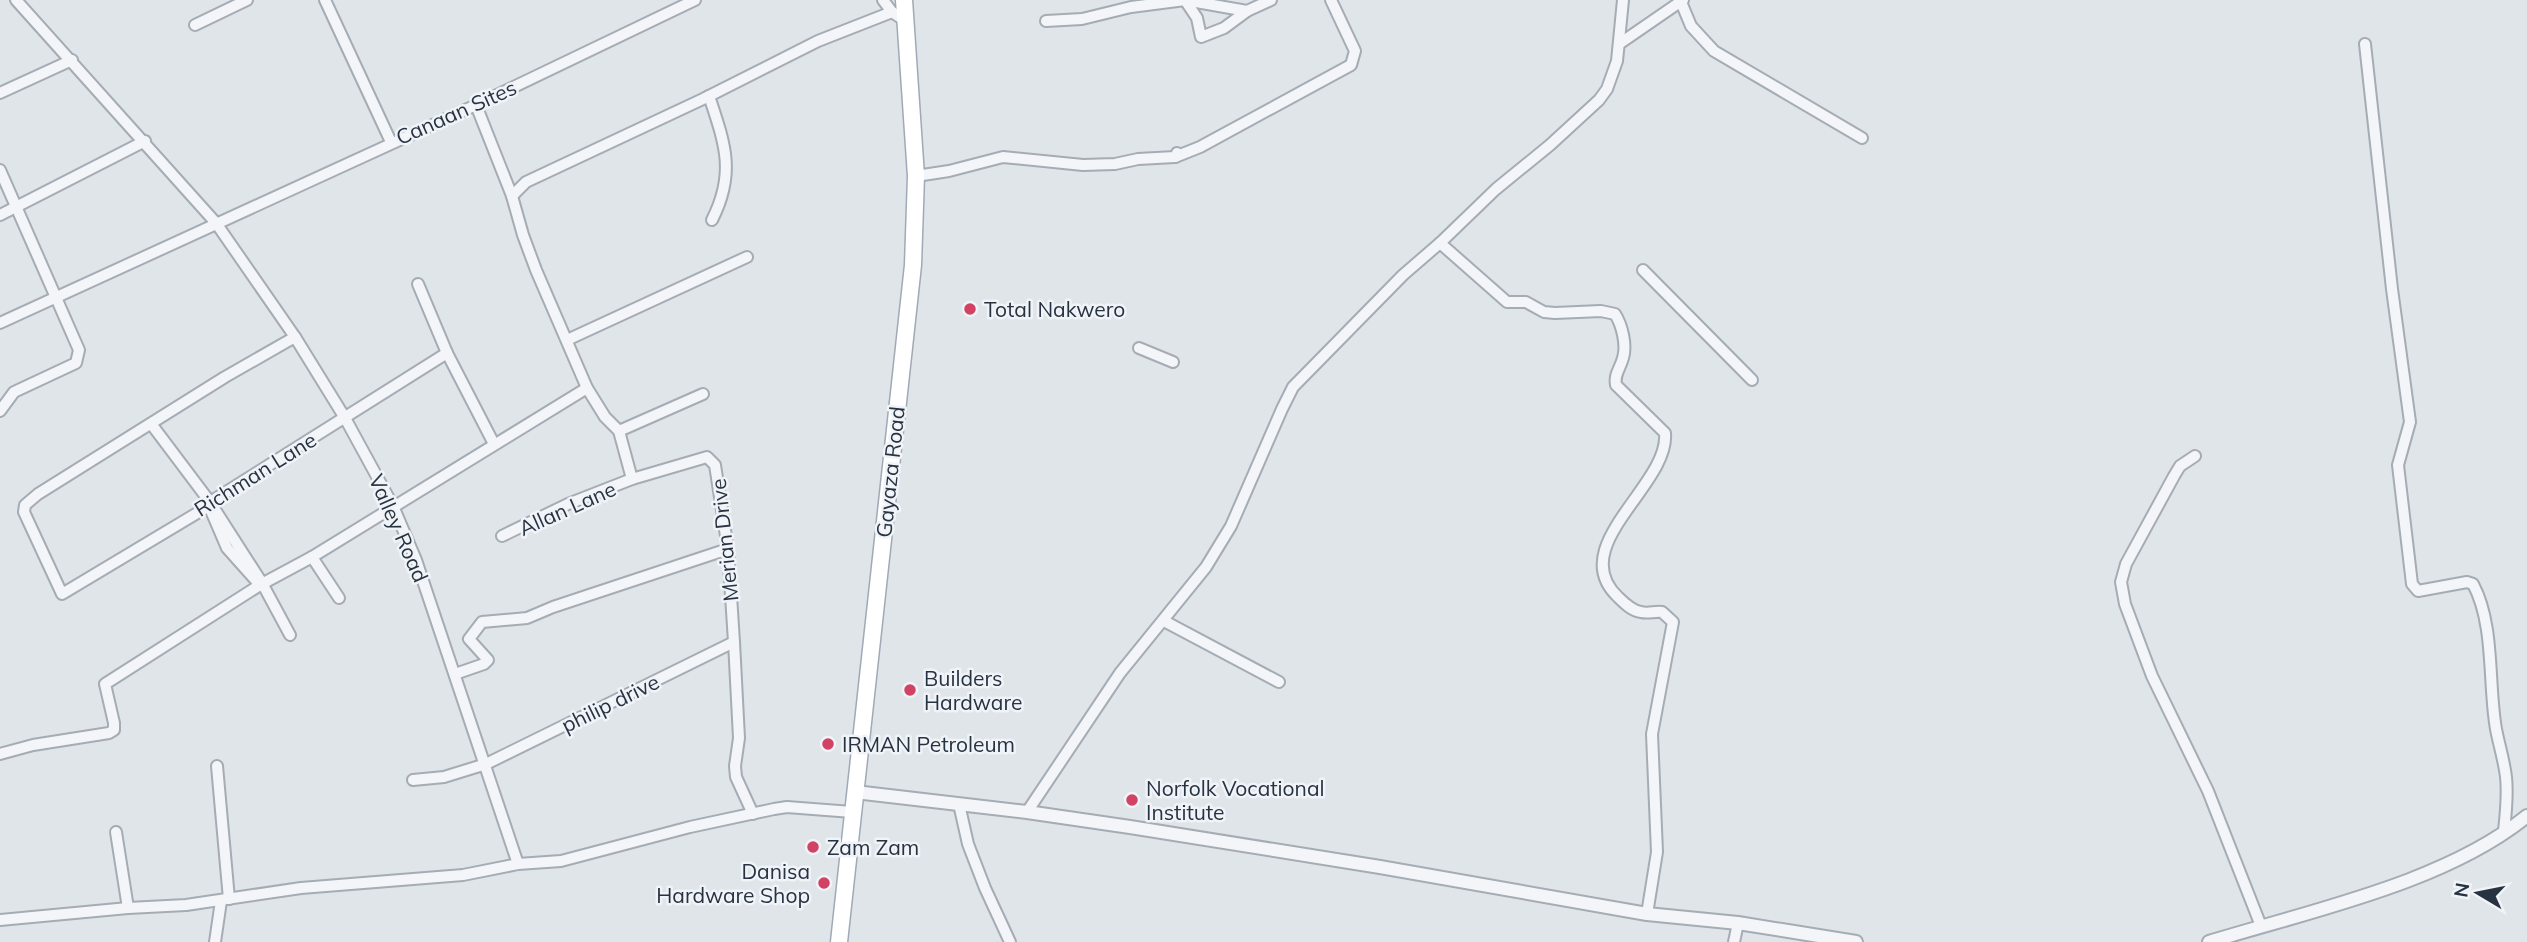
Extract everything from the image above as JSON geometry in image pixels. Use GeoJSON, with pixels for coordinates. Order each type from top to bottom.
{"type":"FeatureCollection","features":[{"type":"Feature","properties":{"kind":"main road","name":"Gayaza Road"},"geometry":{"type":"LineString","coordinates":[[839,942],[912,265],[916,176],[898,16],[904,0]]}},
{"type":"Feature","properties":{"kind":"street","name":"Valley Road"},"geometry":{"type":"LineString","coordinates":[[16,0],[216,223],[295,337],[345,418],[393,506],[416,560],[519,864]]}},
{"type":"Feature","properties":{"kind":"street"},"geometry":{"type":"LineString","coordinates":[[195,25],[247,0]]}},
{"type":"Feature","properties":{"kind":"street"},"geometry":{"type":"LineString","coordinates":[[325,0],[391,142]]}},
{"type":"Feature","properties":{"kind":"street","name":"Canaan Sites"},"geometry":{"type":"LineString","coordinates":[[0,323],[476,105],[695,0]]}},
{"type":"Feature","properties":{"kind":"street"},"geometry":{"type":"LineString","coordinates":[[512,196],[526,182],[709,96],[818,41],[898,16],[883,0]]}},
{"type":"Feature","properties":{"kind":"street"},"geometry":{"type":"LineString","coordinates":[[1185,0],[1197,18],[1201,37],[1224,29],[1247,11],[1271,0]]}},
{"type":"Feature","properties":{"kind":"street"},"geometry":{"type":"LineString","coordinates":[[1046,21],[1082,19],[1132,7],[1185,0],[1247,11]]}},
{"type":"Feature","properties":{"kind":"street"},"geometry":{"type":"LineString","coordinates":[[916,176],[949,171],[1003,157],[1083,165],[1176,154],[1200,147],[1351,65],[1355,51],[1331,0]]}},
{"type":"Feature","properties":{"kind":"street"},"geometry":{"type":"LineString","coordinates":[[1027,812],[1120,673],[1206,567],[1226,535],[1293,387],[1394,283],[1496,189],[1599,100],[1613,76],[1623,0]]}},
{"type":"Feature","properties":{"kind":"street"},"geometry":{"type":"LineString","coordinates":[[1619,44],[1682,1],[1691,26],[1714,51],[1862,138]]}},
{"type":"Feature","properties":{"kind":"street"},"geometry":{"type":"LineString","coordinates":[[2365,44],[2392,289],[2410,422],[2398,465],[2412,584],[2418,591],[2468,582],[2473,584],[2478,595],[2484,622],[2496,728],[2506,775],[2504,831]]}},
{"type":"Feature","properties":{"kind":"street"},"geometry":{"type":"LineString","coordinates":[[0,93],[72,60]]}},
{"type":"Feature","properties":{"kind":"street"},"geometry":{"type":"LineString","coordinates":[[709,96],[728,164],[723,198],[712,220]]}},
{"type":"Feature","properties":{"kind":"street"},"geometry":{"type":"LineString","coordinates":[[476,105],[512,196],[523,235],[566,340],[587,388],[619,431],[632,480]]}},
{"type":"Feature","properties":{"kind":"street"},"geometry":{"type":"LineString","coordinates":[[0,215],[145,141]]}},
{"type":"Feature","properties":{"kind":"street"},"geometry":{"type":"LineString","coordinates":[[0,170],[79,350],[76,363],[22,387],[0,411]]}},
{"type":"Feature","properties":{"kind":"street"},"geometry":{"type":"LineString","coordinates":[[1440,243],[1507,302],[1526,302],[1544,312],[1601,310],[1615,314],[1622,332],[1625,353],[1615,377],[1616,385],[1665,433],[1665,445],[1659,460],[1610,539],[1603,562],[1605,579],[1622,601],[1640,612],[1662,612],[1673,622],[1652,734],[1657,852],[1647,914]]}},
{"type":"Feature","properties":{"kind":"street"},"geometry":{"type":"LineString","coordinates":[[566,340],[747,257]]}},
{"type":"Feature","properties":{"kind":"street"},"geometry":{"type":"LineString","coordinates":[[1643,270],[1752,380]]}},
{"type":"Feature","properties":{"kind":"street"},"geometry":{"type":"LineString","coordinates":[[418,284],[447,353],[494,444]]}},
{"type":"Feature","properties":{"kind":"street"},"geometry":{"type":"LineString","coordinates":[[261,584],[227,548],[209,506],[61,594],[24,512],[25,505],[38,494],[225,377],[295,337]]}},
{"type":"Feature","properties":{"kind":"street"},"geometry":{"type":"LineString","coordinates":[[1139,348],[1173,362]]}},
{"type":"Feature","properties":{"kind":"street","name":"Richman Lane"},"geometry":{"type":"LineString","coordinates":[[61,594],[447,353]]}},
{"type":"Feature","properties":{"kind":"street"},"geometry":{"type":"LineString","coordinates":[[0,754],[114,730],[105,684],[261,584],[312,557],[587,388]]}},
{"type":"Feature","properties":{"kind":"street"},"geometry":{"type":"LineString","coordinates":[[619,431],[703,394]]}},
{"type":"Feature","properties":{"kind":"street"},"geometry":{"type":"LineString","coordinates":[[152,425],[210,502],[290,635]]}},
{"type":"Feature","properties":{"kind":"street"},"geometry":{"type":"LineString","coordinates":[[2195,456],[2180,466],[2126,564],[2122,582],[2125,604],[2152,676],[2208,791],[2261,926]]}},
{"type":"Feature","properties":{"kind":"street","name":"Merian Drive"},"geometry":{"type":"LineString","coordinates":[[632,480],[707,457],[715,465],[728,549],[739,738],[736,777],[753,814]]}},
{"type":"Feature","properties":{"kind":"street","name":"Allan Lane"},"geometry":{"type":"LineString","coordinates":[[502,536],[568,504],[632,480]]}},
{"type":"Feature","properties":{"kind":"street"},"geometry":{"type":"LineString","coordinates":[[455,674],[484,664],[488,660],[469,639],[482,622],[527,618],[728,549]]}},
{"type":"Feature","properties":{"kind":"street"},"geometry":{"type":"LineString","coordinates":[[312,557],[339,598]]}},
{"type":"Feature","properties":{"kind":"street"},"geometry":{"type":"LineString","coordinates":[[1164,621],[1279,682]]}},
{"type":"Feature","properties":{"kind":"street","name":"philip drive"},"geometry":{"type":"LineString","coordinates":[[413,780],[444,777],[486,764],[734,642]]}},
{"type":"Feature","properties":{"kind":"street"},"geometry":{"type":"LineString","coordinates":[[215,942],[225,900],[217,766]]}},
{"type":"Feature","properties":{"kind":"street"},"geometry":{"type":"LineString","coordinates":[[855,792],[1027,812],[1380,866],[1647,914],[1738,923],[1856,942]]}},
{"type":"Feature","properties":{"kind":"street"},"geometry":{"type":"LineString","coordinates":[[959,804],[968,844],[1010,942]]}},
{"type":"Feature","properties":{"kind":"street"},"geometry":{"type":"LineString","coordinates":[[0,920],[186,905],[301,888],[463,875],[519,864],[561,861],[690,827],[787,807],[852,812]]}},
{"type":"Feature","properties":{"kind":"street"},"geometry":{"type":"LineString","coordinates":[[2209,942],[2393,885],[2438,868],[2527,816]]}},
{"type":"Feature","properties":{"kind":"street"},"geometry":{"type":"LineString","coordinates":[[116,832],[128,908]]}},
{"type":"Feature","properties":{"kind":"street"},"geometry":{"type":"LineString","coordinates":[[1734,942],[1738,923]]}},
{"type":"Feature","properties":{"kind":"place","name":"Total Nakwero"},"geometry":{"type":"Point","coordinates":[970,309]}},
{"type":"Feature","properties":{"kind":"place","name":"Builders Hardware"},"geometry":{"type":"Point","coordinates":[910,690]}},
{"type":"Feature","properties":{"kind":"place","name":"IRMAN Petroleum"},"geometry":{"type":"Point","coordinates":[828,744]}},
{"type":"Feature","properties":{"kind":"place","name":"Norfolk Vocational Institute"},"geometry":{"type":"Point","coordinates":[1132,800]}},
{"type":"Feature","properties":{"kind":"place","name":"Zam Zam"},"geometry":{"type":"Point","coordinates":[813,847]}},
{"type":"Feature","properties":{"kind":"place","name":"Danisa Hardware Shop"},"geometry":{"type":"Point","coordinates":[824,883]}}]}
